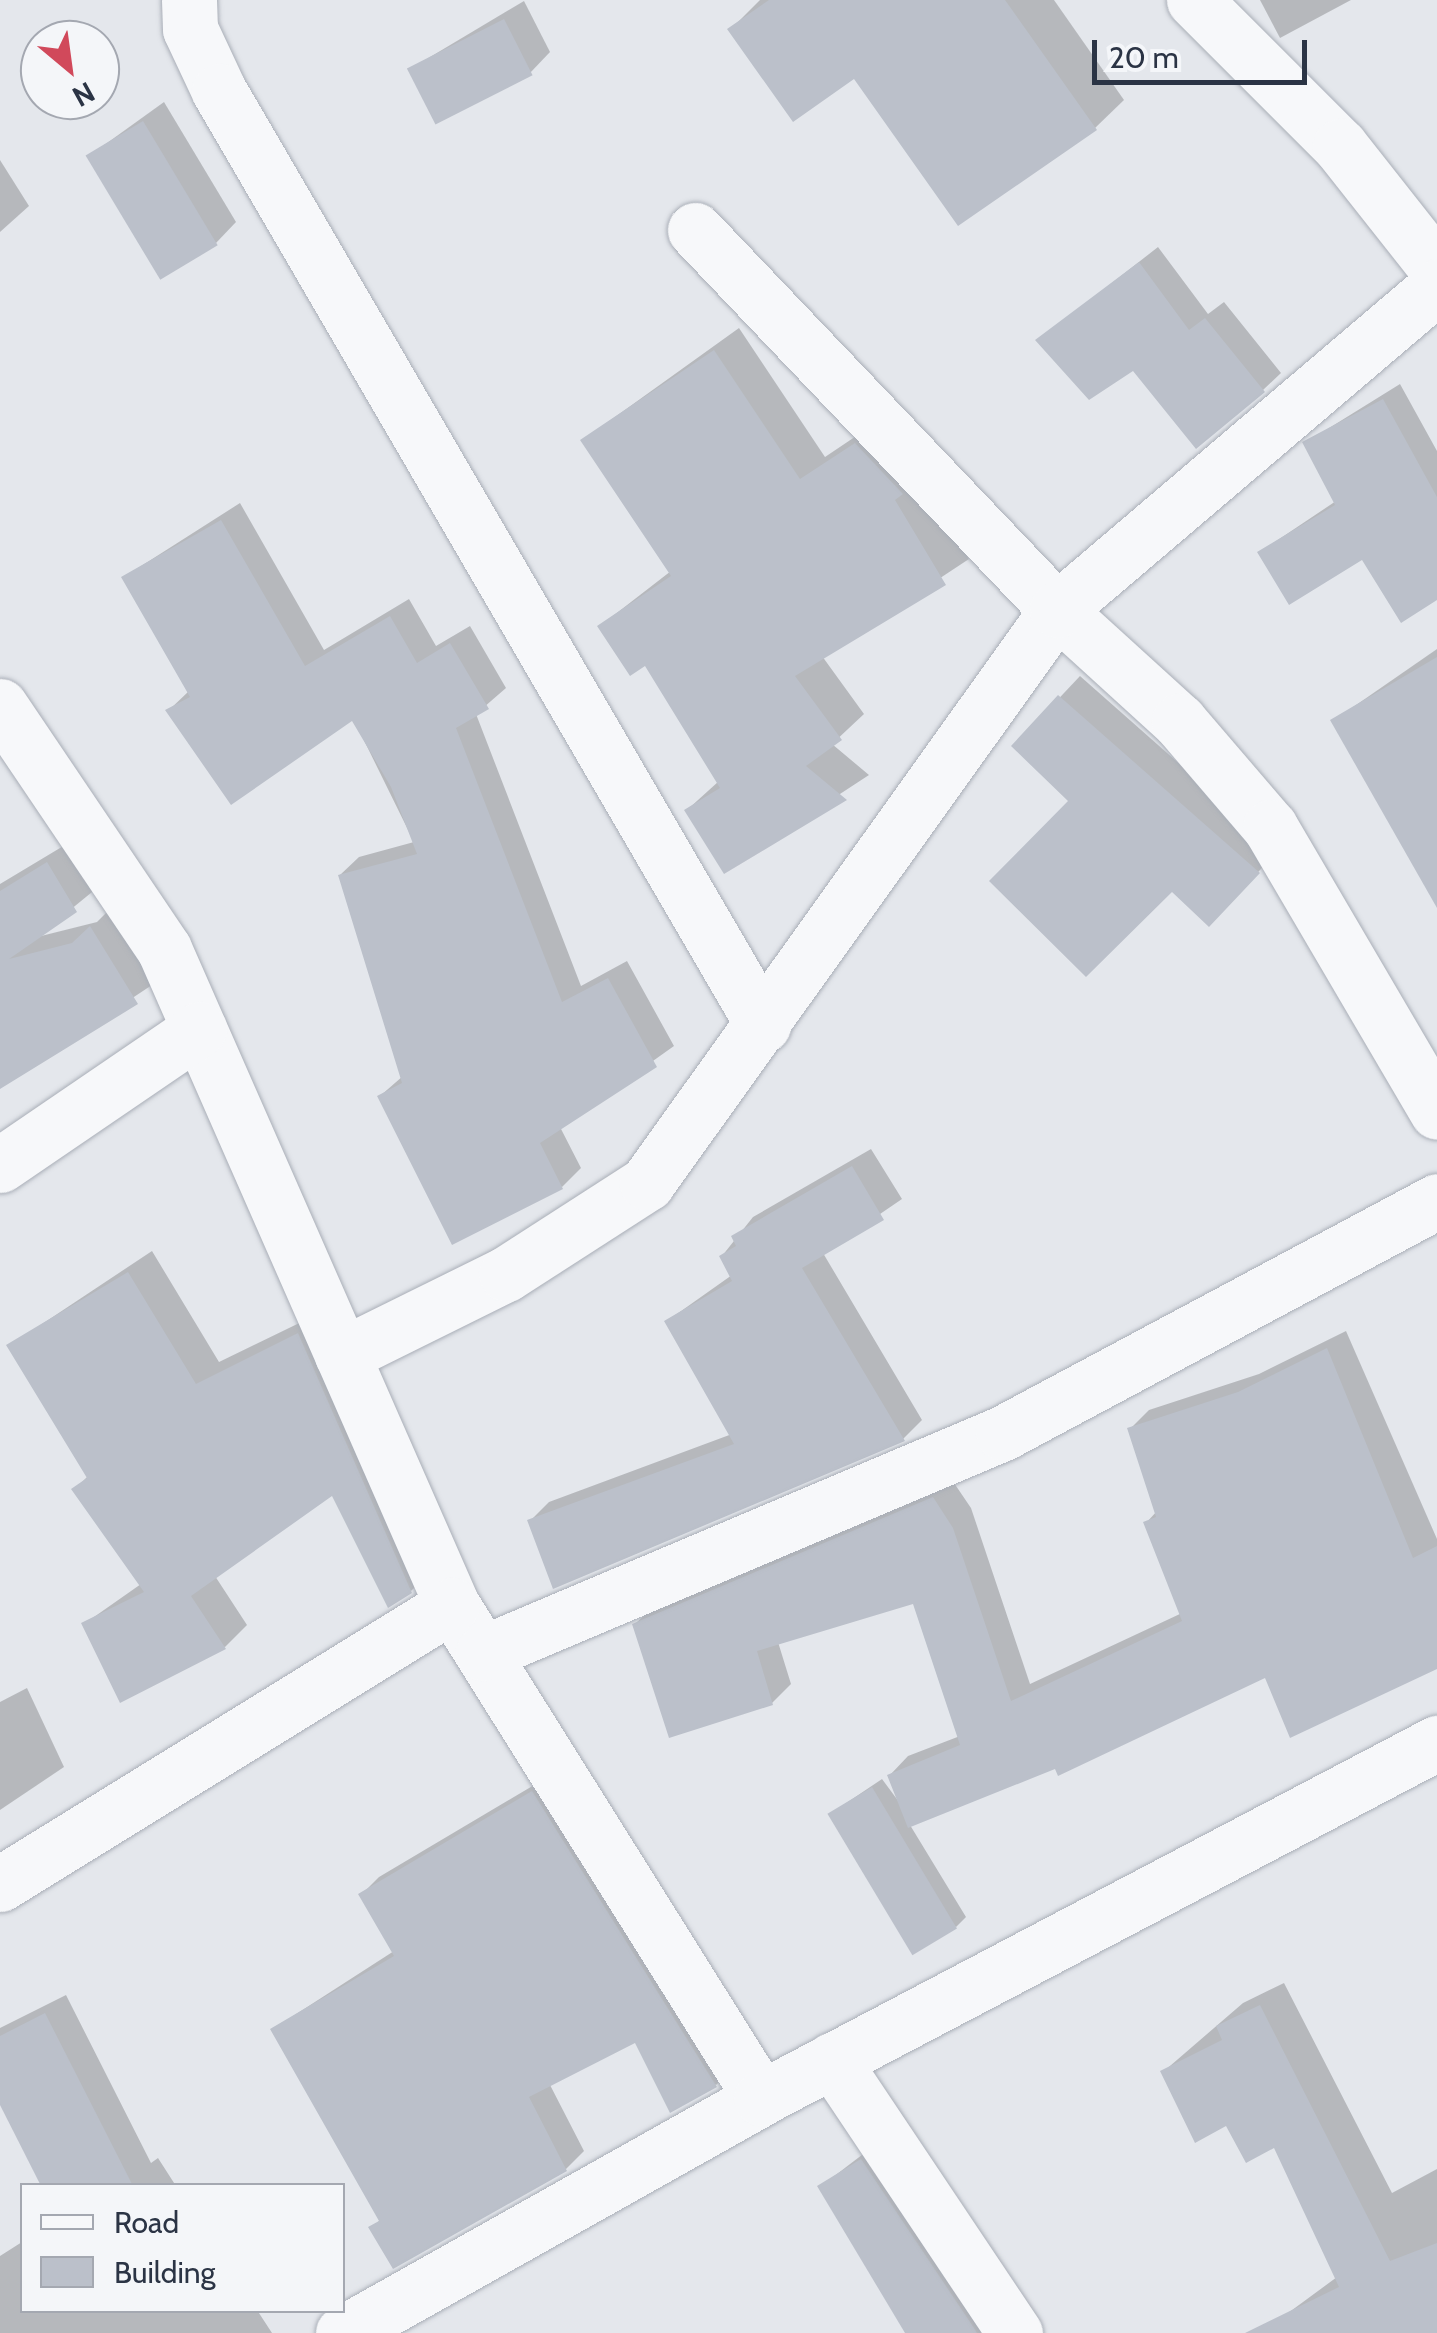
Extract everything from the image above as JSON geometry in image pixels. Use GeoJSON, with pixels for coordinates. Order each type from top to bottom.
{"type":"FeatureCollection","features":[{"type":"Feature","properties":{"kind":"street"},"geometry":{"type":"LineString","coordinates":[[189,0],[190,29],[219,91],[763,1025]]}},
{"type":"Feature","properties":{"kind":"street"},"geometry":{"type":"LineString","coordinates":[[1194,0],[1340,146],[1437,269]]}},
{"type":"Feature","properties":{"kind":"street"},"geometry":{"type":"LineString","coordinates":[[695,230],[1057,610],[1179,721],[1270,827],[1437,1112]]}},
{"type":"Feature","properties":{"kind":"street"},"geometry":{"type":"LineString","coordinates":[[342,1355],[506,1274],[647,1182],[1057,610],[1437,287]]}},
{"type":"Feature","properties":{"kind":"street"},"geometry":{"type":"LineString","coordinates":[[0,706],[164,949],[452,1604],[761,2098]]}},
{"type":"Feature","properties":{"kind":"street"},"geometry":{"type":"LineString","coordinates":[[0,1165],[200,1029]]}},
{"type":"Feature","properties":{"kind":"street"},"geometry":{"type":"LineString","coordinates":[[483,1653],[1002,1433],[1437,1201]]}},
{"type":"Feature","properties":{"kind":"street"},"geometry":{"type":"LineString","coordinates":[[0,1884],[452,1604]]}},
{"type":"Feature","properties":{"kind":"street"},"geometry":{"type":"LineString","coordinates":[[343,2333],[761,2098],[1437,1743]]}},
{"type":"Feature","properties":{"kind":"street"},"geometry":{"type":"LineString","coordinates":[[832,2060],[1015,2333]]}},
{"type":"Feature","properties":{"kind":"building"},"geometry":{"type":"Polygon","coordinates":[[[769,0],[1005,0],[1097,130],[958,226],[854,79],[793,122],[727,29],[769,0]]]}},
{"type":"Feature","properties":{"kind":"building"},"geometry":{"type":"Polygon","coordinates":[[[504,19],[533,75],[435,125],[407,68],[504,19]]]}},
{"type":"Feature","properties":{"kind":"building"},"geometry":{"type":"Polygon","coordinates":[[[143,121],[218,245],[160,280],[86,156],[143,121]]]}},
{"type":"Feature","properties":{"kind":"building"},"geometry":{"type":"Polygon","coordinates":[[[1139,262],[1189,330],[1205,318],[1265,392],[1196,449],[1133,371],[1089,400],[1035,340],[1139,262]]]}},
{"type":"Feature","properties":{"kind":"building"},"geometry":{"type":"Polygon","coordinates":[[[714,350],[800,479],[855,443],[903,494],[895,500],[946,585],[795,676],[842,740],[806,766],[847,800],[724,874],[684,810],[720,788],[645,666],[630,676],[597,626],[671,576],[580,440],[714,350]]]}},
{"type":"Feature","properties":{"kind":"building"},"geometry":{"type":"Polygon","coordinates":[[[1383,399],[1437,497],[1437,600],[1401,623],[1362,560],[1289,605],[1257,552],[1335,505],[1302,442],[1383,399]]]}},
{"type":"Feature","properties":{"kind":"building"},"geometry":{"type":"Polygon","coordinates":[[[221,520],[305,666],[390,616],[417,663],[450,643],[489,709],[456,728],[562,1002],[608,978],[657,1067],[540,1143],[563,1189],[452,1245],[377,1096],[402,1083],[338,875],[417,854],[391,787],[352,721],[231,805],[165,710],[190,697],[121,577],[221,520]]]}},
{"type":"Feature","properties":{"kind":"building"},"geometry":{"type":"Polygon","coordinates":[[[1437,657],[1437,908],[1330,720],[1437,657]]]}},
{"type":"Feature","properties":{"kind":"building"},"geometry":{"type":"Polygon","coordinates":[[[1058,695],[1260,873],[1209,927],[1172,892],[1086,977],[989,881],[1068,801],[1011,746],[1058,695]]]}},
{"type":"Feature","properties":{"kind":"building"},"geometry":{"type":"Polygon","coordinates":[[[47,862],[77,912],[9,959],[72,943],[90,926],[138,1004],[0,1089],[0,891],[47,862]]]}},
{"type":"Feature","properties":{"kind":"building"},"geometry":{"type":"Polygon","coordinates":[[[852,1166],[884,1220],[802,1268],[905,1441],[553,1589],[527,1520],[734,1444],[664,1321],[732,1281],[719,1256],[736,1246],[731,1236],[852,1166]]]}},
{"type":"Feature","properties":{"kind":"building"},"geometry":{"type":"Polygon","coordinates":[[[128,1272],[196,1384],[298,1333],[412,1593],[388,1608],[332,1496],[191,1596],[226,1649],[120,1703],[81,1623],[144,1592],[71,1489],[87,1478],[6,1345],[128,1272]]]}},
{"type":"Feature","properties":{"kind":"building"},"geometry":{"type":"Polygon","coordinates":[[[1327,1348],[1413,1558],[1437,1546],[1437,1669],[1290,1738],[1265,1678],[1058,1776],[1055,1769],[908,1828],[887,1775],[960,1745],[913,1604],[757,1651],[773,1705],[669,1738],[632,1624],[933,1497],[953,1528],[1011,1701],[1182,1621],[1143,1522],[1156,1517],[1127,1428],[1238,1392],[1327,1348]]]}},
{"type":"Feature","properties":{"kind":"building"},"geometry":{"type":"Polygon","coordinates":[[[872,1787],[957,1928],[912,1955],[827,1814],[872,1787]]]}},
{"type":"Feature","properties":{"kind":"building"},"geometry":{"type":"Polygon","coordinates":[[[532,1791],[717,2087],[670,2113],[635,2043],[529,2097],[567,2171],[393,2269],[368,2227],[379,2221],[270,2029],[394,1956],[358,1894],[532,1791]]]}},
{"type":"Feature","properties":{"kind":"building"},"geometry":{"type":"Polygon","coordinates":[[[1260,2005],[1390,2261],[1437,2243],[1437,2333],[1245,2333],[1339,2287],[1274,2148],[1246,2163],[1226,2126],[1195,2143],[1160,2071],[1222,2040],[1216,2026],[1260,2005]]]}},
{"type":"Feature","properties":{"kind":"building"},"geometry":{"type":"Polygon","coordinates":[[[45,2013],[131,2183],[39,2183],[0,2105],[0,2036],[45,2013]]]}},
{"type":"Feature","properties":{"kind":"building"},"geometry":{"type":"Polygon","coordinates":[[[861,2159],[977,2333],[905,2333],[817,2186],[861,2159]]]}}]}
